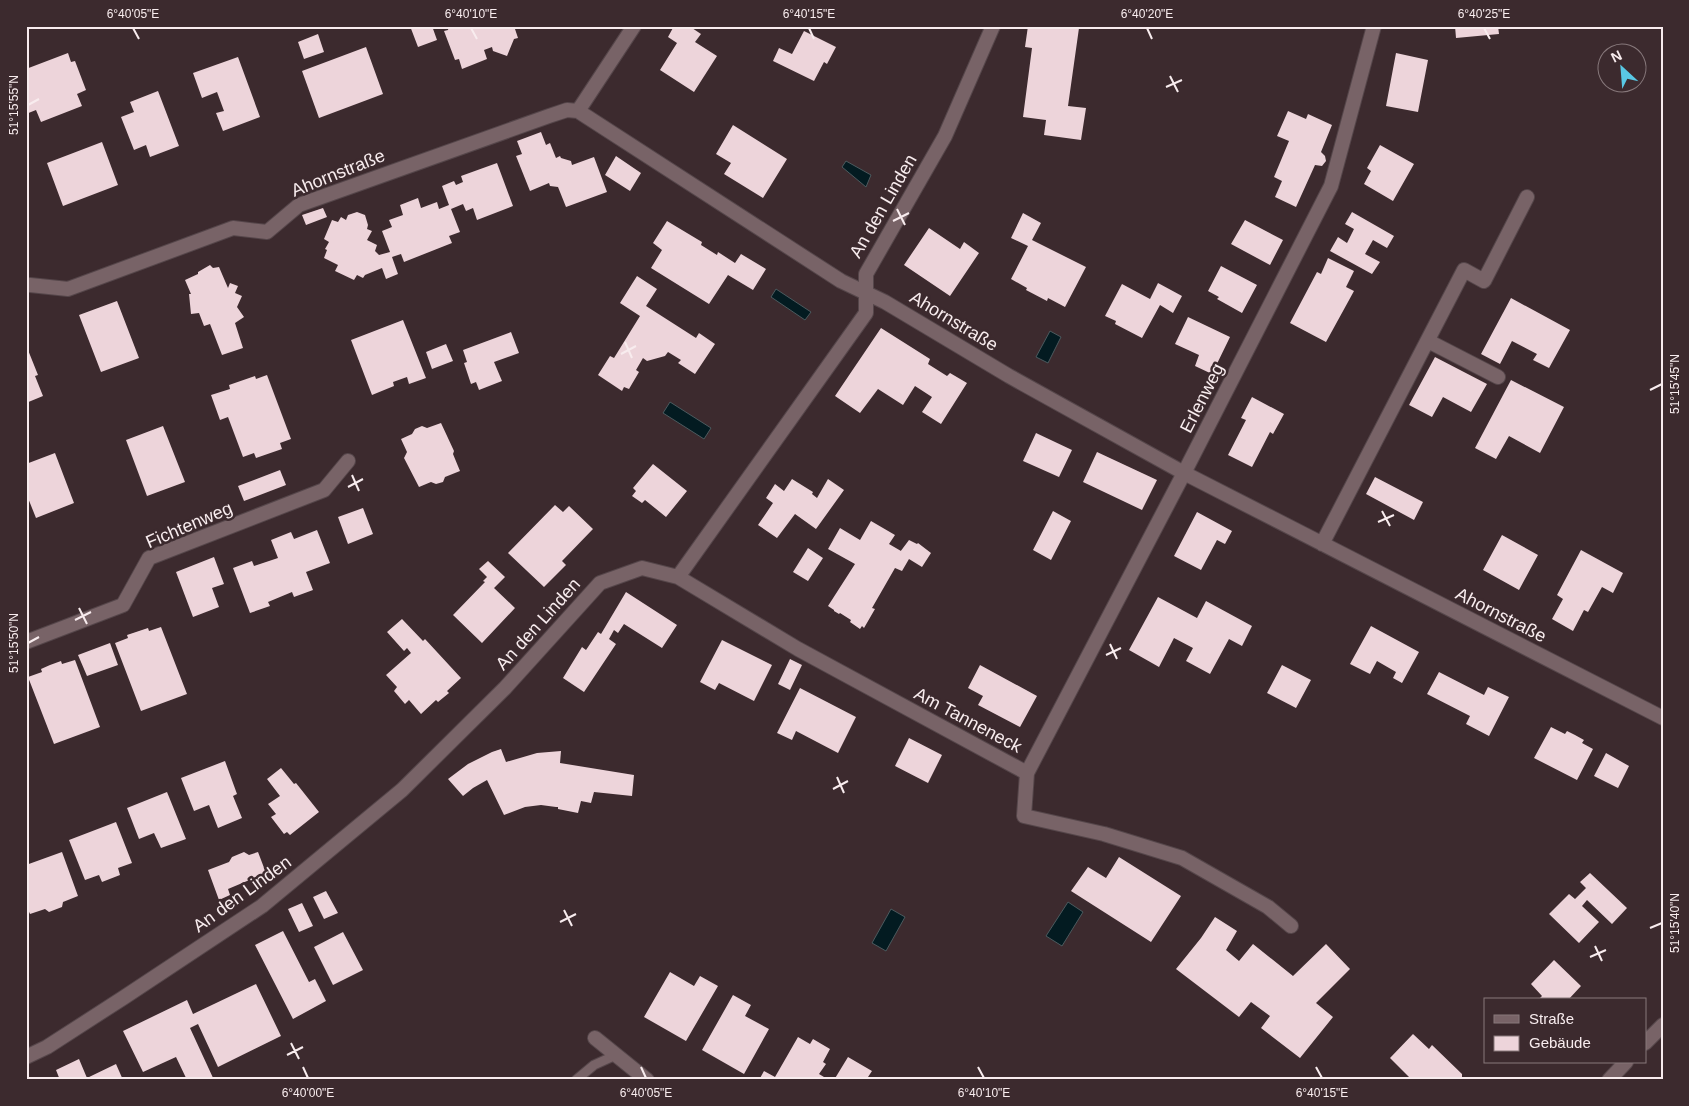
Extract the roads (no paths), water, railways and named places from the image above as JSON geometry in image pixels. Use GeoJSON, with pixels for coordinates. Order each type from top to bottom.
{"type":"FeatureCollection","features":[{"type":"Feature","properties":{"kind":"street"},"geometry":{"type":"LineString","coordinates":[[578,111],[634,26]]}},
{"type":"Feature","properties":{"kind":"street","name":"An den Linden"},"geometry":{"type":"LineString","coordinates":[[26,1057],[47,1047],[124,998],[262,906],[402,790],[505,688],[600,583],[642,568],[678,577],[866,313],[866,274],[945,136],[992,26]]}},
{"type":"Feature","properties":{"kind":"street","name":"Erlenweg"},"geometry":{"type":"LineString","coordinates":[[1027,772],[1184,473],[1331,186],[1374,26]]}},
{"type":"Feature","properties":{"kind":"street","name":"Ahornstraße"},"geometry":{"type":"LineString","coordinates":[[30,285],[68,289],[233,228],[267,232],[299,205],[549,116],[567,110],[578,111],[841,280],[867,292],[1009,376],[1184,473],[1663,718]]}},
{"type":"Feature","properties":{"kind":"street"},"geometry":{"type":"LineString","coordinates":[[1322,544],[1464,270],[1484,281],[1527,197]]}},
{"type":"Feature","properties":{"kind":"street"},"geometry":{"type":"LineString","coordinates":[[1428,341],[1498,377]]}},
{"type":"Feature","properties":{"kind":"street","name":"Fichtenweg"},"geometry":{"type":"LineString","coordinates":[[26,642],[123,605],[148,558],[324,490],[348,461]]}},
{"type":"Feature","properties":{"kind":"street","name":"Am Tanneneck"},"geometry":{"type":"LineString","coordinates":[[678,577],[798,649],[1027,772],[1024,816],[1104,834],[1182,858],[1268,907],[1291,926]]}},
{"type":"Feature","properties":{"kind":"street"},"geometry":{"type":"LineString","coordinates":[[1646,1042],[1663,1025]]}},
{"type":"Feature","properties":{"kind":"street"},"geometry":{"type":"LineString","coordinates":[[595,1038],[647,1080]]}},
{"type":"Feature","properties":{"kind":"street"},"geometry":{"type":"LineString","coordinates":[[1609,1080],[1624,1064]]}},
{"type":"Feature","properties":{"kind":"lane"},"geometry":{"type":"LineString","coordinates":[[576,1080],[594,1066],[616,1054]]}},
{"type":"Feature","properties":{"kind":"water"},"geometry":{"type":"Polygon","coordinates":[[[846,161],[871,175],[866,187],[842,167],[846,161]]]}},
{"type":"Feature","properties":{"kind":"water"},"geometry":{"type":"Polygon","coordinates":[[[776,289],[811,312],[805,320],[771,297],[776,289]]]}},
{"type":"Feature","properties":{"kind":"water"},"geometry":{"type":"Polygon","coordinates":[[[1050,331],[1061,337],[1048,363],[1036,357],[1050,331]]]}},
{"type":"Feature","properties":{"kind":"water"},"geometry":{"type":"Polygon","coordinates":[[[670,402],[711,428],[704,439],[663,413],[670,402]]]}},
{"type":"Feature","properties":{"kind":"water"},"geometry":{"type":"Polygon","coordinates":[[[1068,902],[1083,912],[1062,946],[1046,936],[1068,902]]]}},
{"type":"Feature","properties":{"kind":"water"},"geometry":{"type":"Polygon","coordinates":[[[891,909],[905,917],[886,951],[872,943],[891,909]]]}}]}
